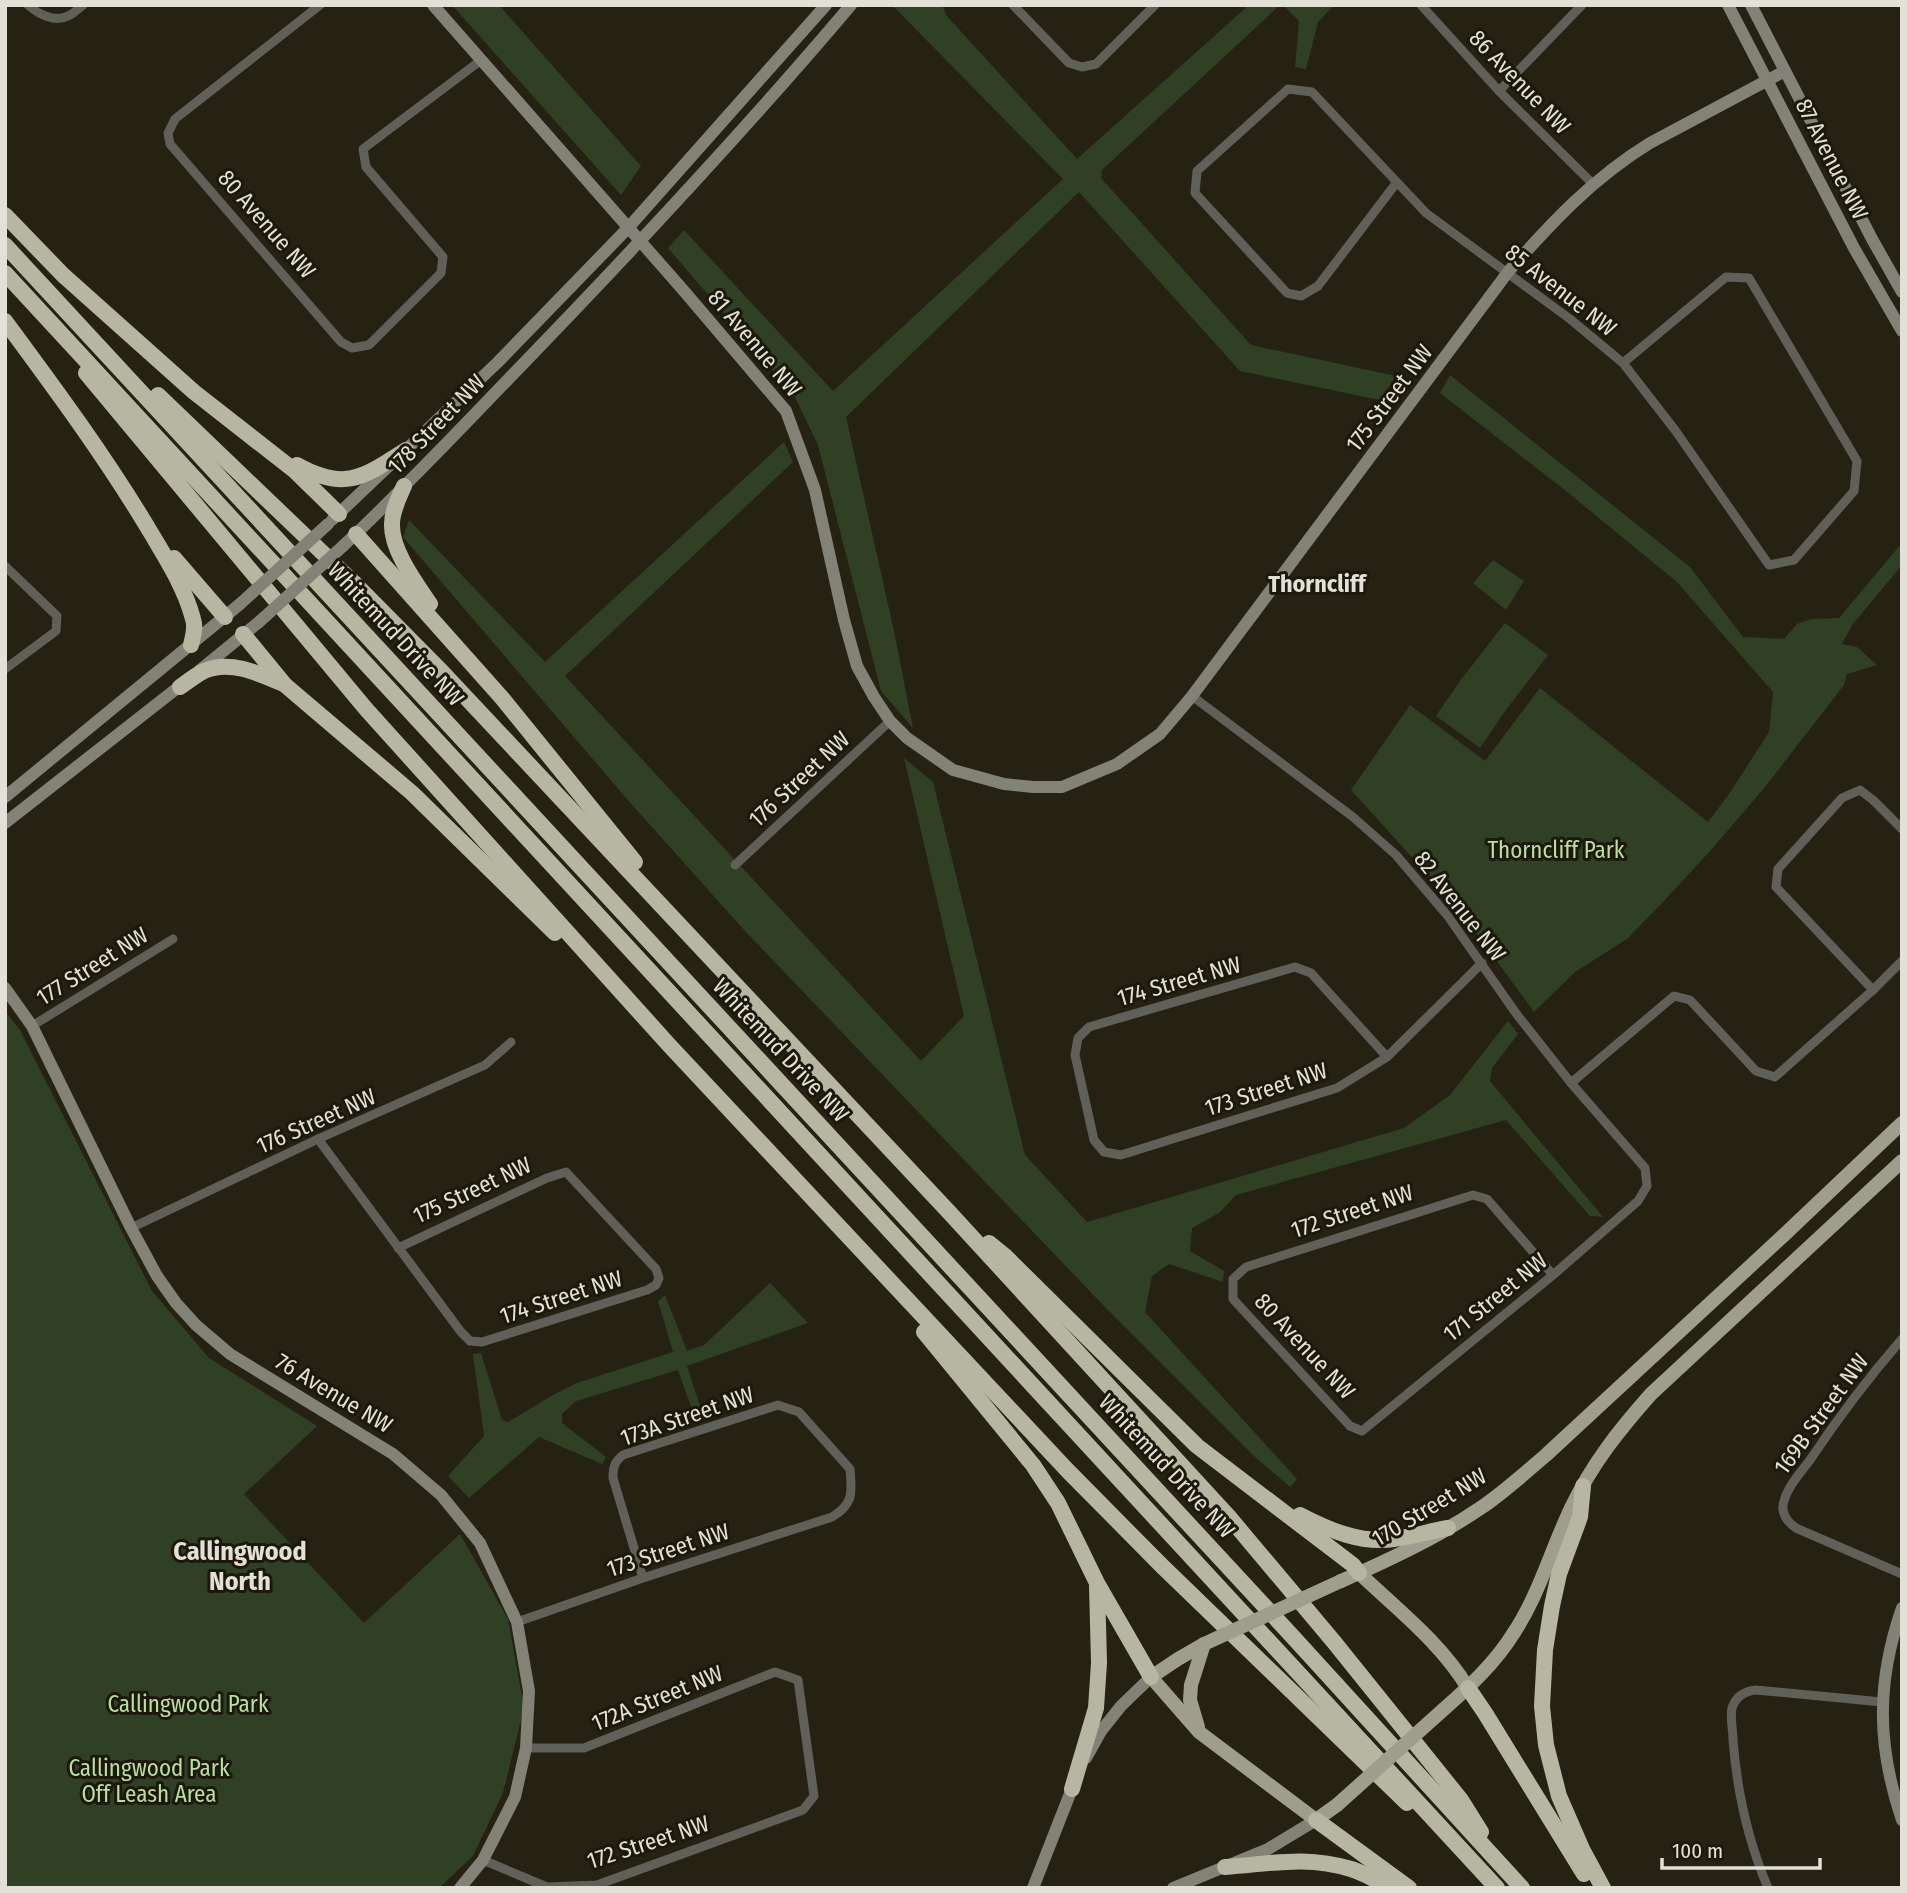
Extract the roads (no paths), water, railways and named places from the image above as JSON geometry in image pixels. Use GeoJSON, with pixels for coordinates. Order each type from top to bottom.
{"type":"FeatureCollection","features":[{"type":"Feature","properties":{"kind":"highway"},"geometry":{"type":"LineString","coordinates":[[5,215],[63,275],[194,392],[295,471],[333,519]]}},
{"type":"Feature","properties":{"kind":"highway","name":"Whitemud Drive NW"},"geometry":{"type":"LineString","coordinates":[[5,245],[1284,1626],[1522,1888]]}},
{"type":"Feature","properties":{"kind":"highway","name":"Whitemud Drive NW"},"geometry":{"type":"LineString","coordinates":[[5,273],[1497,1888]]}},
{"type":"Feature","properties":{"kind":"highway"},"geometry":{"type":"LineString","coordinates":[[44,314],[90,380],[366,709],[669,1045],[1068,1471],[1404,1801],[1464,1852]]}},
{"type":"Feature","properties":{"kind":"highway"},"geometry":{"type":"LineString","coordinates":[[5,321],[136,508],[176,561],[225,617]]}},
{"type":"Feature","properties":{"kind":"highway"},"geometry":{"type":"LineString","coordinates":[[121,370],[150,388],[362,591],[443,673],[552,786],[948,1211],[1246,1537],[1461,1800],[1504,1868]]}},
{"type":"Feature","properties":{"kind":"highway"},"geometry":{"type":"LineString","coordinates":[[266,448],[315,475],[352,479],[376,470],[407,450]]}},
{"type":"Feature","properties":{"kind":"highway"},"geometry":{"type":"LineString","coordinates":[[404,486],[391,524],[396,544],[417,586],[462,653]]}},
{"type":"Feature","properties":{"kind":"highway"},"geometry":{"type":"LineString","coordinates":[[136,508],[184,595],[195,626],[191,645]]}},
{"type":"Feature","properties":{"kind":"highway"},"geometry":{"type":"LineString","coordinates":[[356,534],[510,708],[761,1011]]}},
{"type":"Feature","properties":{"kind":"highway"},"geometry":{"type":"LineString","coordinates":[[243,634],[285,685],[412,793],[669,1045]]}},
{"type":"Feature","properties":{"kind":"highway"},"geometry":{"type":"LineString","coordinates":[[180,687],[204,671],[225,667],[252,670],[285,685]]}},
{"type":"Feature","properties":{"kind":"highway"},"geometry":{"type":"LineString","coordinates":[[948,1211],[1005,1256],[1197,1446],[1353,1564],[1359,1573]]}},
{"type":"Feature","properties":{"kind":"highway"},"geometry":{"type":"LineString","coordinates":[[858,1248],[1033,1465],[1058,1503],[1097,1583],[1151,1677]]}},
{"type":"Feature","properties":{"kind":"highway"},"geometry":{"type":"LineString","coordinates":[[1583,1486],[1580,1517],[1559,1574],[1552,1606],[1545,1650],[1542,1706],[1546,1745],[1559,1796],[1582,1849],[1603,1888]]}},
{"type":"Feature","properties":{"kind":"highway"},"geometry":{"type":"LineString","coordinates":[[1258,1491],[1314,1522],[1360,1538],[1393,1539],[1448,1528]]}},
{"type":"Feature","properties":{"kind":"highway"},"geometry":{"type":"LineString","coordinates":[[1072,1789],[1096,1708],[1100,1663],[1097,1583]]}},
{"type":"Feature","properties":{"kind":"highway"},"geometry":{"type":"LineString","coordinates":[[1468,1688],[1593,1888]]}},
{"type":"Feature","properties":{"kind":"highway"},"geometry":{"type":"LineString","coordinates":[[1317,1820],[1409,1888]]}},
{"type":"Feature","properties":{"kind":"highway"},"geometry":{"type":"LineString","coordinates":[[1225,1867],[1292,1860],[1322,1862],[1353,1869],[1390,1888]]}},
{"type":"Feature","properties":{"kind":"main road","name":"81 Avenue NW"},"geometry":{"type":"LineString","coordinates":[[433,5],[786,411],[815,490],[857,666],[890,721],[917,747],[953,770],[1004,784],[1062,786]]}},
{"type":"Feature","properties":{"kind":"main road","name":"178 Street NW"},"geometry":{"type":"LineString","coordinates":[[5,797],[225,617],[407,450],[498,362],[628,228],[826,5]]}},
{"type":"Feature","properties":{"kind":"main road","name":"178 Street NW"},"geometry":{"type":"LineString","coordinates":[[5,823],[180,687],[258,622],[356,534],[640,242],[772,98],[851,5]]}},
{"type":"Feature","properties":{"kind":"main road","name":"87 Avenue NW"},"geometry":{"type":"LineString","coordinates":[[1728,5],[1854,248],[1902,331]]}},
{"type":"Feature","properties":{"kind":"main road","name":"87 Avenue NW"},"geometry":{"type":"LineString","coordinates":[[1751,5],[1902,292]]}},
{"type":"Feature","properties":{"kind":"main road","name":"175 Street NW"},"geometry":{"type":"LineString","coordinates":[[1062,786],[1117,764],[1160,734],[1192,696],[1508,272],[1548,226],[1593,184],[1628,157],[1785,71]]}},
{"type":"Feature","properties":{"kind":"main road"},"geometry":{"type":"LineString","coordinates":[[333,519],[356,534]]}},
{"type":"Feature","properties":{"kind":"main road"},"geometry":{"type":"LineString","coordinates":[[225,617],[243,634]]}},
{"type":"Feature","properties":{"kind":"main road","name":"76 Avenue NW"},"geometry":{"type":"LineString","coordinates":[[5,988],[32,1026],[157,1276],[184,1313],[213,1340],[247,1365],[393,1454],[441,1495],[480,1543],[517,1622],[529,1691],[526,1748],[515,1797],[483,1860]]}},
{"type":"Feature","properties":{"kind":"main road","name":"170 Street NW"},"geometry":{"type":"LineString","coordinates":[[1033,1888],[1085,1759],[1101,1731],[1121,1706],[1151,1677],[1204,1644],[1359,1573],[1483,1507],[1546,1455],[1784,1236],[1902,1123]]}},
{"type":"Feature","properties":{"kind":"main road"},"geometry":{"type":"LineString","coordinates":[[1173,1888],[1268,1849],[1317,1820],[1468,1688],[1506,1644],[1525,1614],[1571,1509],[1619,1430],[1651,1394],[1902,1161]]}},
{"type":"Feature","properties":{"kind":"main road"},"geometry":{"type":"LineString","coordinates":[[1359,1573],[1416,1626],[1468,1688]]}},
{"type":"Feature","properties":{"kind":"main road"},"geometry":{"type":"LineString","coordinates":[[1902,1608],[1889,1654],[1882,1702],[1885,1760],[1902,1820]]}},
{"type":"Feature","properties":{"kind":"main road"},"geometry":{"type":"LineString","coordinates":[[1199,1732],[1190,1700],[1191,1685],[1204,1644]]}},
{"type":"Feature","properties":{"kind":"main road"},"geometry":{"type":"LineString","coordinates":[[1151,1677],[1199,1732],[1317,1820]]}},
{"type":"Feature","properties":{"kind":"main road"},"geometry":{"type":"LineString","coordinates":[[460,1888],[483,1860]]}},
{"type":"Feature","properties":{"kind":"street"},"geometry":{"type":"LineString","coordinates":[[29,5],[50,18],[65,18],[83,5]]}},
{"type":"Feature","properties":{"kind":"street","name":"80 Avenue NW"},"geometry":{"type":"LineString","coordinates":[[320,5],[175,119],[168,133],[170,144],[341,342],[352,348],[369,345],[441,272],[443,257],[366,167],[363,149],[480,61]]}},
{"type":"Feature","properties":{"kind":"street"},"geometry":{"type":"LineString","coordinates":[[1013,5],[1069,63],[1082,67],[1096,64],[1154,5]]}},
{"type":"Feature","properties":{"kind":"street","name":"86 Avenue NW"},"geometry":{"type":"LineString","coordinates":[[1421,5],[1499,91],[1593,184]]}},
{"type":"Feature","properties":{"kind":"street"},"geometry":{"type":"LineString","coordinates":[[1499,91],[1583,5]]}},
{"type":"Feature","properties":{"kind":"street","name":"85 Avenue NW"},"geometry":{"type":"LineString","coordinates":[[1397,182],[1318,286],[1301,296],[1287,293],[1195,194],[1198,171],[1288,89],[1312,92],[1397,182],[1426,213],[1570,319],[1623,363],[1675,430],[1769,565],[1794,560],[1854,491],[1857,461],[1749,278],[1726,277],[1623,363]]}},
{"type":"Feature","properties":{"kind":"street"},"geometry":{"type":"LineString","coordinates":[[5,566],[57,616],[56,631],[5,668]]}},
{"type":"Feature","properties":{"kind":"street","name":"82 Avenue NW"},"geometry":{"type":"LineString","coordinates":[[1192,696],[1353,817],[1396,855],[1447,915],[1518,1016],[1645,1168],[1647,1186]]}},
{"type":"Feature","properties":{"kind":"street","name":"176 Street NW"},"geometry":{"type":"LineString","coordinates":[[735,865],[890,721]]}},
{"type":"Feature","properties":{"kind":"street"},"geometry":{"type":"LineString","coordinates":[[1873,990],[1776,887],[1778,869],[1842,798],[1860,790],[1902,829]]}},
{"type":"Feature","properties":{"kind":"street","name":"177 Street NW"},"geometry":{"type":"LineString","coordinates":[[32,1026],[173,939]]}},
{"type":"Feature","properties":{"kind":"street"},"geometry":{"type":"LineString","coordinates":[[1572,1083],[1674,996],[1689,1000],[1756,1071],[1775,1077],[1902,961]]}},
{"type":"Feature","properties":{"kind":"street","name":"173 Street NW"},"geometry":{"type":"LineString","coordinates":[[1104,1152],[1121,1155],[1337,1088],[1387,1057],[1482,963]]}},
{"type":"Feature","properties":{"kind":"street","name":"174 Street NW"},"geometry":{"type":"LineString","coordinates":[[1104,1152],[1094,1140],[1075,1055],[1078,1038],[1089,1027],[1296,967],[1311,973],[1387,1057]]}},
{"type":"Feature","properties":{"kind":"street","name":"176 Street NW"},"geometry":{"type":"LineString","coordinates":[[131,1228],[318,1139],[485,1065],[511,1042]]}},
{"type":"Feature","properties":{"kind":"street"},"geometry":{"type":"LineString","coordinates":[[318,1139],[398,1248]]}},
{"type":"Feature","properties":{"kind":"street","name":"175 Street NW"},"geometry":{"type":"LineString","coordinates":[[398,1248],[547,1178],[566,1172],[656,1269],[659,1278]]}},
{"type":"Feature","properties":{"kind":"street","name":"171 Street NW"},"geometry":{"type":"LineString","coordinates":[[1362,1431],[1553,1275],[1638,1201],[1647,1186]]}},
{"type":"Feature","properties":{"kind":"street","name":"172 Street NW"},"geometry":{"type":"LineString","coordinates":[[1233,1279],[1246,1267],[1474,1195],[1487,1199],[1553,1275]]}},
{"type":"Feature","properties":{"kind":"street","name":"174 Street NW"},"geometry":{"type":"LineString","coordinates":[[398,1248],[470,1341],[482,1342],[647,1290],[656,1284],[659,1278]]}},
{"type":"Feature","properties":{"kind":"street","name":"80 Avenue NW"},"geometry":{"type":"LineString","coordinates":[[1233,1279],[1233,1298],[1350,1426],[1362,1431]]}},
{"type":"Feature","properties":{"kind":"street","name":"169B Street NW"},"geometry":{"type":"LineString","coordinates":[[1902,1339],[1842,1414],[1789,1490],[1783,1503],[1784,1516],[1796,1528],[1902,1574]]}},
{"type":"Feature","properties":{"kind":"street","name":"173A Street NW"},"geometry":{"type":"LineString","coordinates":[[643,1578],[614,1486],[613,1469],[618,1459],[628,1452],[778,1405],[799,1412],[850,1469],[851,1499],[842,1511],[832,1517]]}},
{"type":"Feature","properties":{"kind":"street","name":"173 Street NW"},"geometry":{"type":"LineString","coordinates":[[517,1622],[832,1517]]}},
{"type":"Feature","properties":{"kind":"street","name":"172A Street NW"},"geometry":{"type":"LineString","coordinates":[[526,1748],[583,1748],[775,1672],[798,1680],[814,1796]]}},
{"type":"Feature","properties":{"kind":"street"},"geometry":{"type":"LineString","coordinates":[[1768,1888],[1751,1842],[1737,1780],[1731,1712],[1736,1700],[1746,1692],[1756,1690],[1882,1702]]}},
{"type":"Feature","properties":{"kind":"street","name":"172 Street NW"},"geometry":{"type":"LineString","coordinates":[[483,1860],[547,1887],[597,1885],[803,1810],[814,1796]]}},
{"type":"Feature","properties":{"kind":"district","name":"Thorncliff"},"geometry":{"type":"Point","coordinates":[1317,584]}},
{"type":"Feature","properties":{"kind":"district","name":"Callingwood North"},"geometry":{"type":"Point","coordinates":[240,1566]}},
{"type":"Feature","properties":{"kind":"park label","name":"Thorncliff Park"},"geometry":{"type":"Point","coordinates":[1556,850]}},
{"type":"Feature","properties":{"kind":"park label","name":"Callingwood Park"},"geometry":{"type":"Point","coordinates":[188,1704]}},
{"type":"Feature","properties":{"kind":"park label","name":"Callingwood Park Off Leash Area"},"geometry":{"type":"Point","coordinates":[149,1781]}}]}
